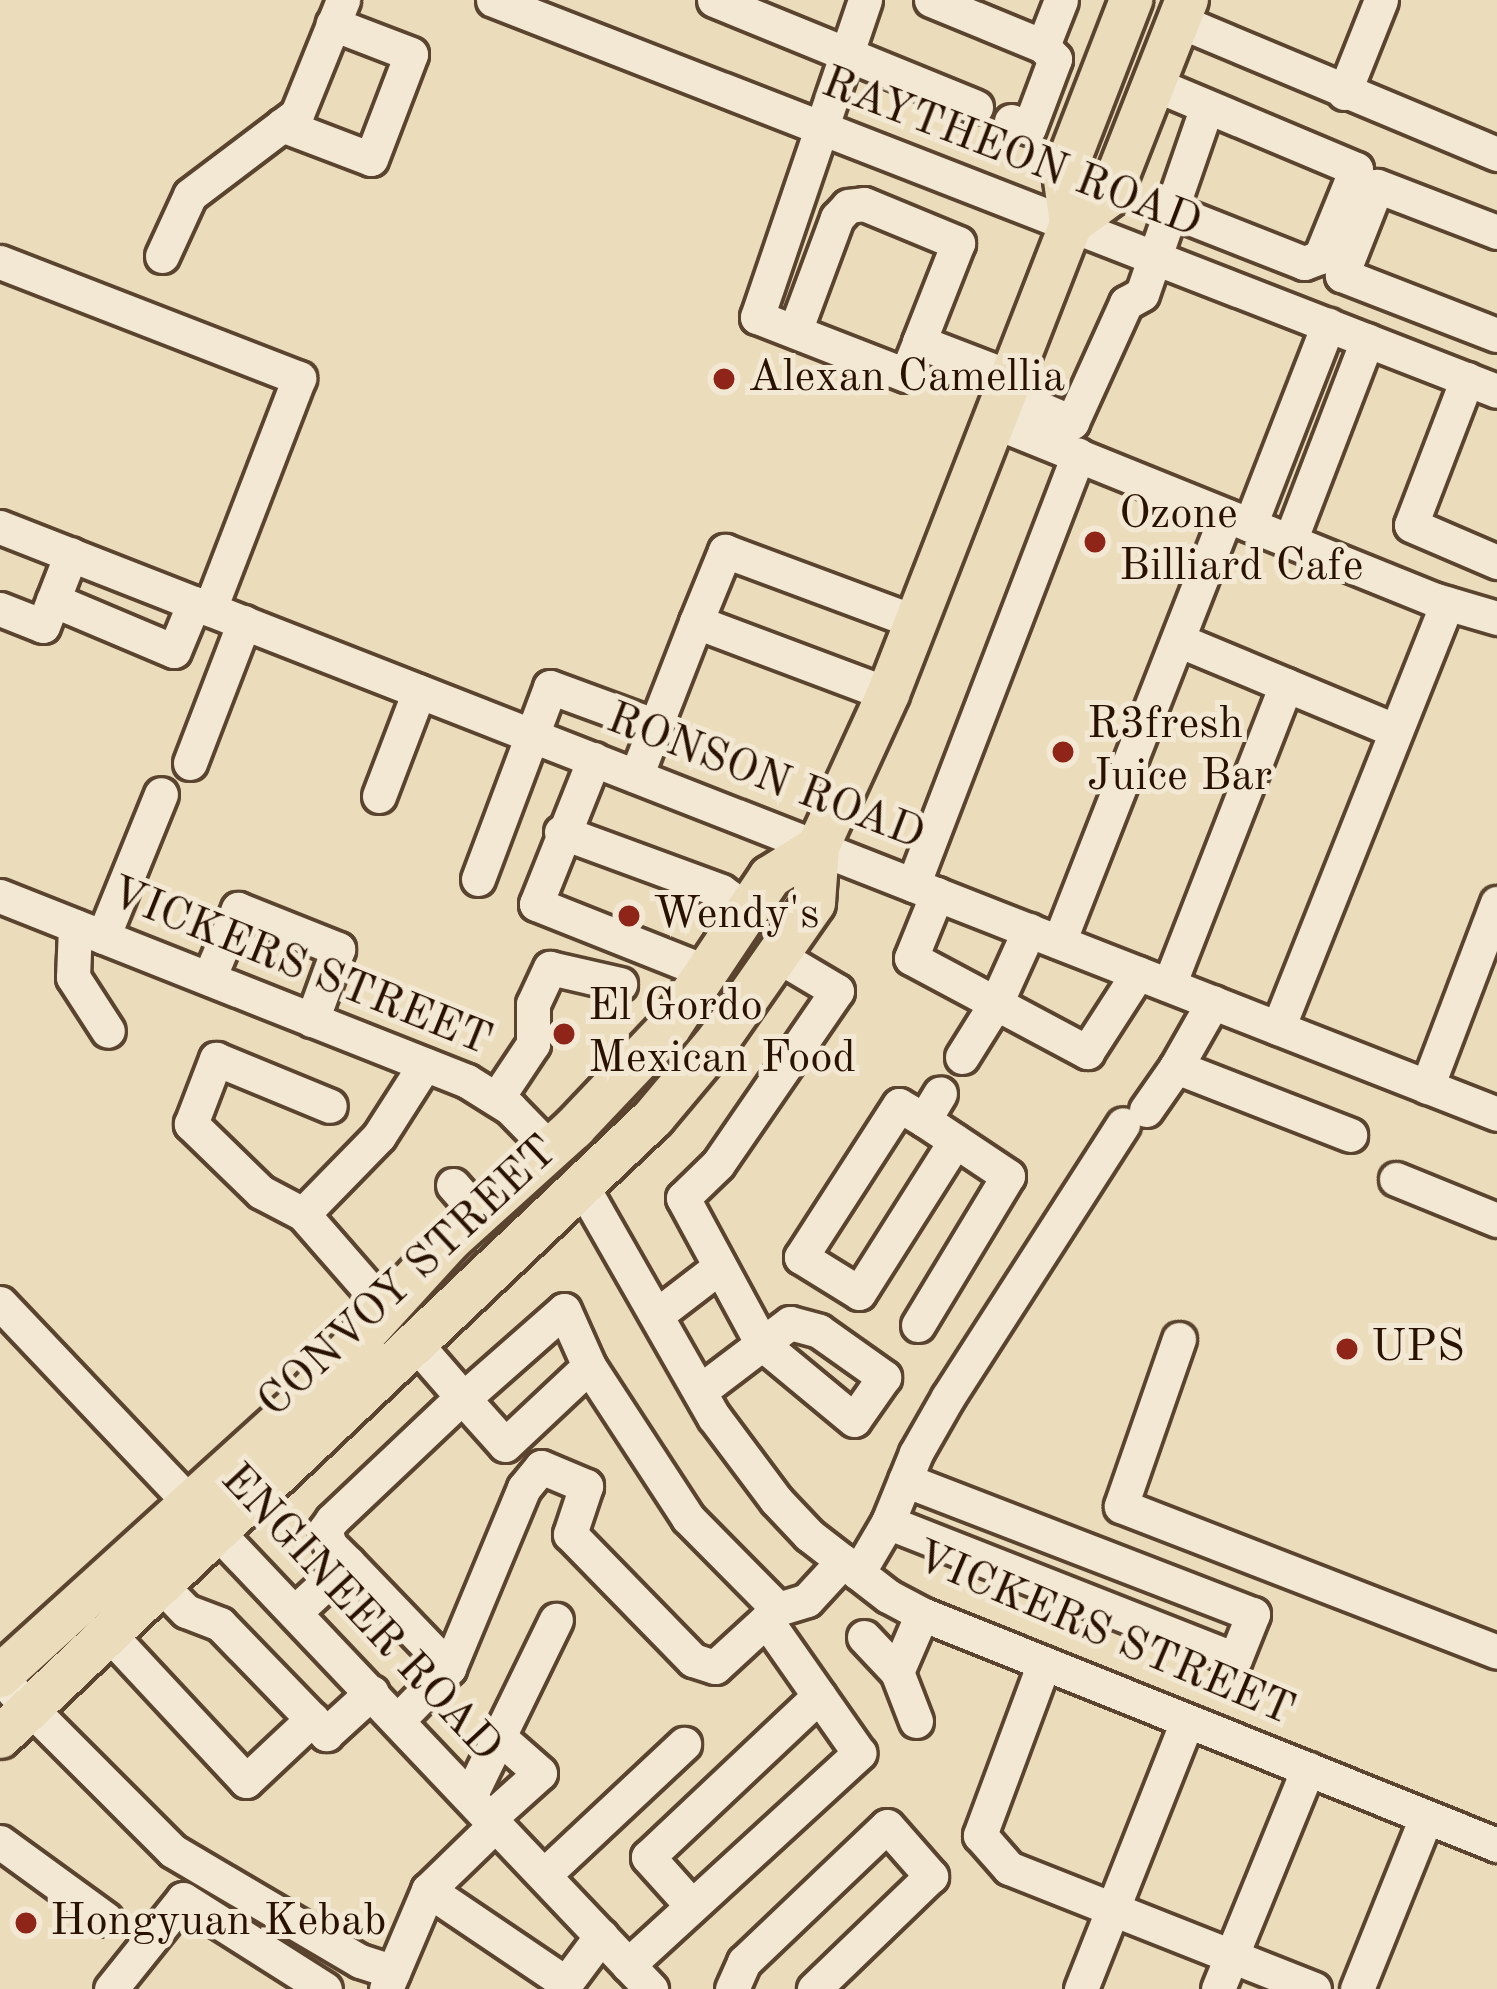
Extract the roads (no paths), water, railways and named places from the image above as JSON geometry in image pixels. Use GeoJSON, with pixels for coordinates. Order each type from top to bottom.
{"type":"FeatureCollection","features":[{"type":"Feature","properties":{"kind":"main road","name":"CONVOY STREET"},"geometry":{"type":"LineString","coordinates":[[1,1672],[206,1515],[415,1342],[582,1186],[690,1076],[814,903],[818,847],[888,694],[1071,224],[1064,173],[1131,0]]}},
{"type":"Feature","properties":{"kind":"main road","name":"CONVOY STREET"},"geometry":{"type":"LineString","coordinates":[[1071,224],[1110,195],[1183,10]]}},
{"type":"Feature","properties":{"kind":"main road","name":"CONVOY STREET"},"geometry":{"type":"LineString","coordinates":[[8,1728],[161,1585],[206,1515],[386,1309],[466,1200],[549,1148],[670,1028],[770,877],[818,847]]}},
{"type":"Feature","properties":{"kind":"main road"},"geometry":{"type":"LineString","coordinates":[[582,1186],[589,1149],[670,1028]]}},
{"type":"Feature","properties":{"kind":"main road"},"geometry":{"type":"LineString","coordinates":[[452,1307],[457,1276],[547,1186],[554,1164],[549,1148]]}},
{"type":"Feature","properties":{"kind":"street","name":"RAYTHEON ROAD"},"geometry":{"type":"LineString","coordinates":[[493,0],[1482,385]]}},
{"type":"Feature","properties":{"kind":"street"},"geometry":{"type":"LineString","coordinates":[[714,0],[976,107]]}},
{"type":"Feature","properties":{"kind":"street"},"geometry":{"type":"LineString","coordinates":[[795,332],[837,218],[848,206],[879,209],[958,243],[906,375],[795,332],[757,316],[866,0]]}},
{"type":"Feature","properties":{"kind":"street"},"geometry":{"type":"LineString","coordinates":[[931,0],[1042,46],[1055,59],[1029,128],[1011,121]]}},
{"type":"Feature","properties":{"kind":"street"},"geometry":{"type":"LineString","coordinates":[[1042,46],[1061,0]]}},
{"type":"Feature","properties":{"kind":"street"},"geometry":{"type":"LineString","coordinates":[[1344,93],[1382,0]]}},
{"type":"Feature","properties":{"kind":"street"},"geometry":{"type":"LineString","coordinates":[[1183,10],[1344,93],[1497,154]]}},
{"type":"Feature","properties":{"kind":"street"},"geometry":{"type":"LineString","coordinates":[[162,256],[190,195],[297,113],[338,12],[411,54],[370,159],[282,125]]}},
{"type":"Feature","properties":{"kind":"street"},"geometry":{"type":"LineString","coordinates":[[1154,84],[1356,169],[1320,256],[1304,263],[1172,211]]}},
{"type":"Feature","properties":{"kind":"street"},"geometry":{"type":"LineString","coordinates":[[1206,109],[1142,294],[1126,303],[1070,442],[925,889],[911,958],[1087,1052],[1153,979],[1286,685]]}},
{"type":"Feature","properties":{"kind":"street"},"geometry":{"type":"LineString","coordinates":[[1497,232],[1376,186],[1342,275],[1497,334]]}},
{"type":"Feature","properties":{"kind":"street"},"geometry":{"type":"LineString","coordinates":[[0,262],[299,378],[202,606],[174,651],[53,600]]}},
{"type":"Feature","properties":{"kind":"street"},"geometry":{"type":"LineString","coordinates":[[1287,309],[1304,263]]}},
{"type":"Feature","properties":{"kind":"street"},"geometry":{"type":"LineString","coordinates":[[1290,541],[1357,281]]}},
{"type":"Feature","properties":{"kind":"street"},"geometry":{"type":"LineString","coordinates":[[1409,357],[1428,308]]}},
{"type":"Feature","properties":{"kind":"street"},"geometry":{"type":"LineString","coordinates":[[962,1057],[1044,936],[1178,640],[1238,520],[1345,332]]}},
{"type":"Feature","properties":{"kind":"street"},"geometry":{"type":"LineString","coordinates":[[919,342],[1070,442],[1238,520],[1447,603],[1497,618]]}},
{"type":"Feature","properties":{"kind":"street"},"geometry":{"type":"LineString","coordinates":[[1497,345],[1482,385],[1411,525],[1497,562]]}},
{"type":"Feature","properties":{"kind":"street","name":"RONSON ROAD"},"geometry":{"type":"LineString","coordinates":[[0,526],[1497,1114]]}},
{"type":"Feature","properties":{"kind":"street"},"geometry":{"type":"LineString","coordinates":[[636,776],[725,551],[916,622]]}},
{"type":"Feature","properties":{"kind":"street"},"geometry":{"type":"LineString","coordinates":[[0,609],[44,626],[71,554]]}},
{"type":"Feature","properties":{"kind":"street"},"geometry":{"type":"LineString","coordinates":[[1278,1028],[1447,603]]}},
{"type":"Feature","properties":{"kind":"street"},"geometry":{"type":"LineString","coordinates":[[190,764],[244,622]]}},
{"type":"Feature","properties":{"kind":"street"},"geometry":{"type":"LineString","coordinates":[[696,622],[888,694]]}},
{"type":"Feature","properties":{"kind":"street"},"geometry":{"type":"LineString","coordinates":[[1178,640],[1394,730]]}},
{"type":"Feature","properties":{"kind":"street"},"geometry":{"type":"LineString","coordinates":[[478,879],[550,687],[656,726]]}},
{"type":"Feature","properties":{"kind":"street"},"geometry":{"type":"LineString","coordinates":[[379,796],[419,691]]}},
{"type":"Feature","properties":{"kind":"street"},"geometry":{"type":"LineString","coordinates":[[593,759],[536,904],[707,972]]}},
{"type":"Feature","properties":{"kind":"street"},"geometry":{"type":"LineString","coordinates":[[108,1031],[73,977],[89,931],[161,794]]}},
{"type":"Feature","properties":{"kind":"street"},"geometry":{"type":"LineString","coordinates":[[561,832],[721,891],[748,910]]}},
{"type":"Feature","properties":{"kind":"street","name":"VICKERS STREET"},"geometry":{"type":"LineString","coordinates":[[0,896],[494,1095],[549,1148]]}},
{"type":"Feature","properties":{"kind":"street"},"geometry":{"type":"LineString","coordinates":[[1427,1087],[1497,903]]}},
{"type":"Feature","properties":{"kind":"street"},"geometry":{"type":"LineString","coordinates":[[208,978],[238,908],[338,949],[313,1019]]}},
{"type":"Feature","properties":{"kind":"street"},"geometry":{"type":"LineString","coordinates":[[494,1095],[523,1045],[526,999],[544,956]]}},
{"type":"Feature","properties":{"kind":"street"},"geometry":{"type":"LineString","coordinates":[[700,1391],[762,1344],[683,1198],[718,1163],[836,991],[778,956]]}},
{"type":"Feature","properties":{"kind":"street"},"geometry":{"type":"LineString","coordinates":[[494,1095],[533,1044],[533,1004],[550,968],[620,984]]}},
{"type":"Feature","properties":{"kind":"street"},"geometry":{"type":"LineString","coordinates":[[398,1720],[448,1668],[524,1488],[541,1467],[586,1486],[570,1534],[693,1660],[715,1667],[772,1614],[807,1600],[851,1567],[888,1522],[948,1397],[1134,1117],[1176,1067],[1213,1002]]}},
{"type":"Feature","properties":{"kind":"street"},"geometry":{"type":"LineString","coordinates":[[379,1136],[216,1059],[191,1124],[261,1192],[303,1214],[386,1309]]}},
{"type":"Feature","properties":{"kind":"street"},"geometry":{"type":"LineString","coordinates":[[303,1214],[379,1136],[424,1064]]}},
{"type":"Feature","properties":{"kind":"street"},"geometry":{"type":"LineString","coordinates":[[1176,1067],[1350,1135]]}},
{"type":"Feature","properties":{"kind":"street"},"geometry":{"type":"LineString","coordinates":[[918,1325],[1008,1176],[955,1141],[932,1106],[899,1105],[801,1258],[859,1293],[955,1141]]}},
{"type":"Feature","properties":{"kind":"street"},"geometry":{"type":"LineString","coordinates":[[1396,1179],[1497,1220]]}},
{"type":"Feature","properties":{"kind":"street","name":"VICKERS STREET"},"geometry":{"type":"LineString","coordinates":[[582,1186],[700,1391],[776,1501],[851,1567],[922,1614],[1497,1845]]}},
{"type":"Feature","properties":{"kind":"street"},"geometry":{"type":"LineString","coordinates":[[658,1314],[718,1268]]}},
{"type":"Feature","properties":{"kind":"street","name":"ENGINEER ROAD"},"geometry":{"type":"LineString","coordinates":[[0,1303],[640,1977]]}},
{"type":"Feature","properties":{"kind":"street"},"geometry":{"type":"LineString","coordinates":[[448,1668],[330,1545],[325,1530],[463,1398],[564,1310],[589,1366],[688,1518],[772,1614],[819,1696],[859,1753],[692,1906],[640,1977]]}},
{"type":"Feature","properties":{"kind":"street"},"geometry":{"type":"LineString","coordinates":[[1179,1339],[1120,1506],[1497,1652]]}},
{"type":"Feature","properties":{"kind":"street"},"geometry":{"type":"LineString","coordinates":[[415,1342],[505,1445],[589,1366]]}},
{"type":"Feature","properties":{"kind":"street"},"geometry":{"type":"LineString","coordinates":[[888,1522],[1235,1658],[1252,1614],[905,1480]]}},
{"type":"Feature","properties":{"kind":"street"},"geometry":{"type":"LineString","coordinates":[[296,1611],[348,1563]]}},
{"type":"Feature","properties":{"kind":"street"},"geometry":{"type":"LineString","coordinates":[[161,1585],[186,1611],[220,1624],[326,1734],[372,1692]]}},
{"type":"Feature","properties":{"kind":"street"},"geometry":{"type":"LineString","coordinates":[[897,1672],[922,1614]]}},
{"type":"Feature","properties":{"kind":"street"},"geometry":{"type":"LineString","coordinates":[[485,1813],[499,1737],[556,1620]]}},
{"type":"Feature","properties":{"kind":"street"},"geometry":{"type":"LineString","coordinates":[[109,1634],[246,1781],[312,1719]]}},
{"type":"Feature","properties":{"kind":"street"},"geometry":{"type":"LineString","coordinates":[[864,1637],[897,1672],[916,1721]]}},
{"type":"Feature","properties":{"kind":"street"},"geometry":{"type":"LineString","coordinates":[[1044,1663],[980,1835],[1009,1868],[1314,1989]]}},
{"type":"Feature","properties":{"kind":"street"},"geometry":{"type":"LineString","coordinates":[[1,1672],[8,1728],[173,1851],[389,1981],[428,1891],[485,1813],[540,1773],[499,1737]]}},
{"type":"Feature","properties":{"kind":"street"},"geometry":{"type":"LineString","coordinates":[[692,1906],[648,1857],[819,1696]]}},
{"type":"Feature","properties":{"kind":"street"},"geometry":{"type":"LineString","coordinates":[[1081,1989],[1187,1721]]}},
{"type":"Feature","properties":{"kind":"street"},"geometry":{"type":"LineString","coordinates":[[544,1875],[684,1744]]}},
{"type":"Feature","properties":{"kind":"street"},"geometry":{"type":"LineString","coordinates":[[1218,1989],[1308,1769]]}},
{"type":"Feature","properties":{"kind":"street"},"geometry":{"type":"LineString","coordinates":[[1357,1989],[1426,1816]]}},
{"type":"Feature","properties":{"kind":"street"},"geometry":{"type":"LineString","coordinates":[[732,1989],[744,1962],[887,1826],[932,1876],[814,1989]]}},
{"type":"Feature","properties":{"kind":"street"},"geometry":{"type":"LineString","coordinates":[[0,1842],[106,1918]]}},
{"type":"Feature","properties":{"kind":"street"},"geometry":{"type":"LineString","coordinates":[[428,1891],[566,1983],[601,1936]]}},
{"type":"Feature","properties":{"kind":"street"},"geometry":{"type":"LineString","coordinates":[[111,1989],[183,1899],[325,1989]]}},
{"type":"Feature","properties":{"kind":"place","name":"Alexan Camellia"},"geometry":{"type":"Point","coordinates":[724,379]}},
{"type":"Feature","properties":{"kind":"place","name":"Ozone Billiard Cafe"},"geometry":{"type":"Point","coordinates":[1095,542]}},
{"type":"Feature","properties":{"kind":"place","name":"R3fresh Juice Bar"},"geometry":{"type":"Point","coordinates":[1063,752]}},
{"type":"Feature","properties":{"kind":"place","name":"Wendy's"},"geometry":{"type":"Point","coordinates":[629,916]}},
{"type":"Feature","properties":{"kind":"place","name":"El Gordo Mexican Food"},"geometry":{"type":"Point","coordinates":[564,1034]}},
{"type":"Feature","properties":{"kind":"place","name":"UPS"},"geometry":{"type":"Point","coordinates":[1347,1349]}},
{"type":"Feature","properties":{"kind":"place","name":"Hongyuan Kebab"},"geometry":{"type":"Point","coordinates":[26,1923]}}]}
